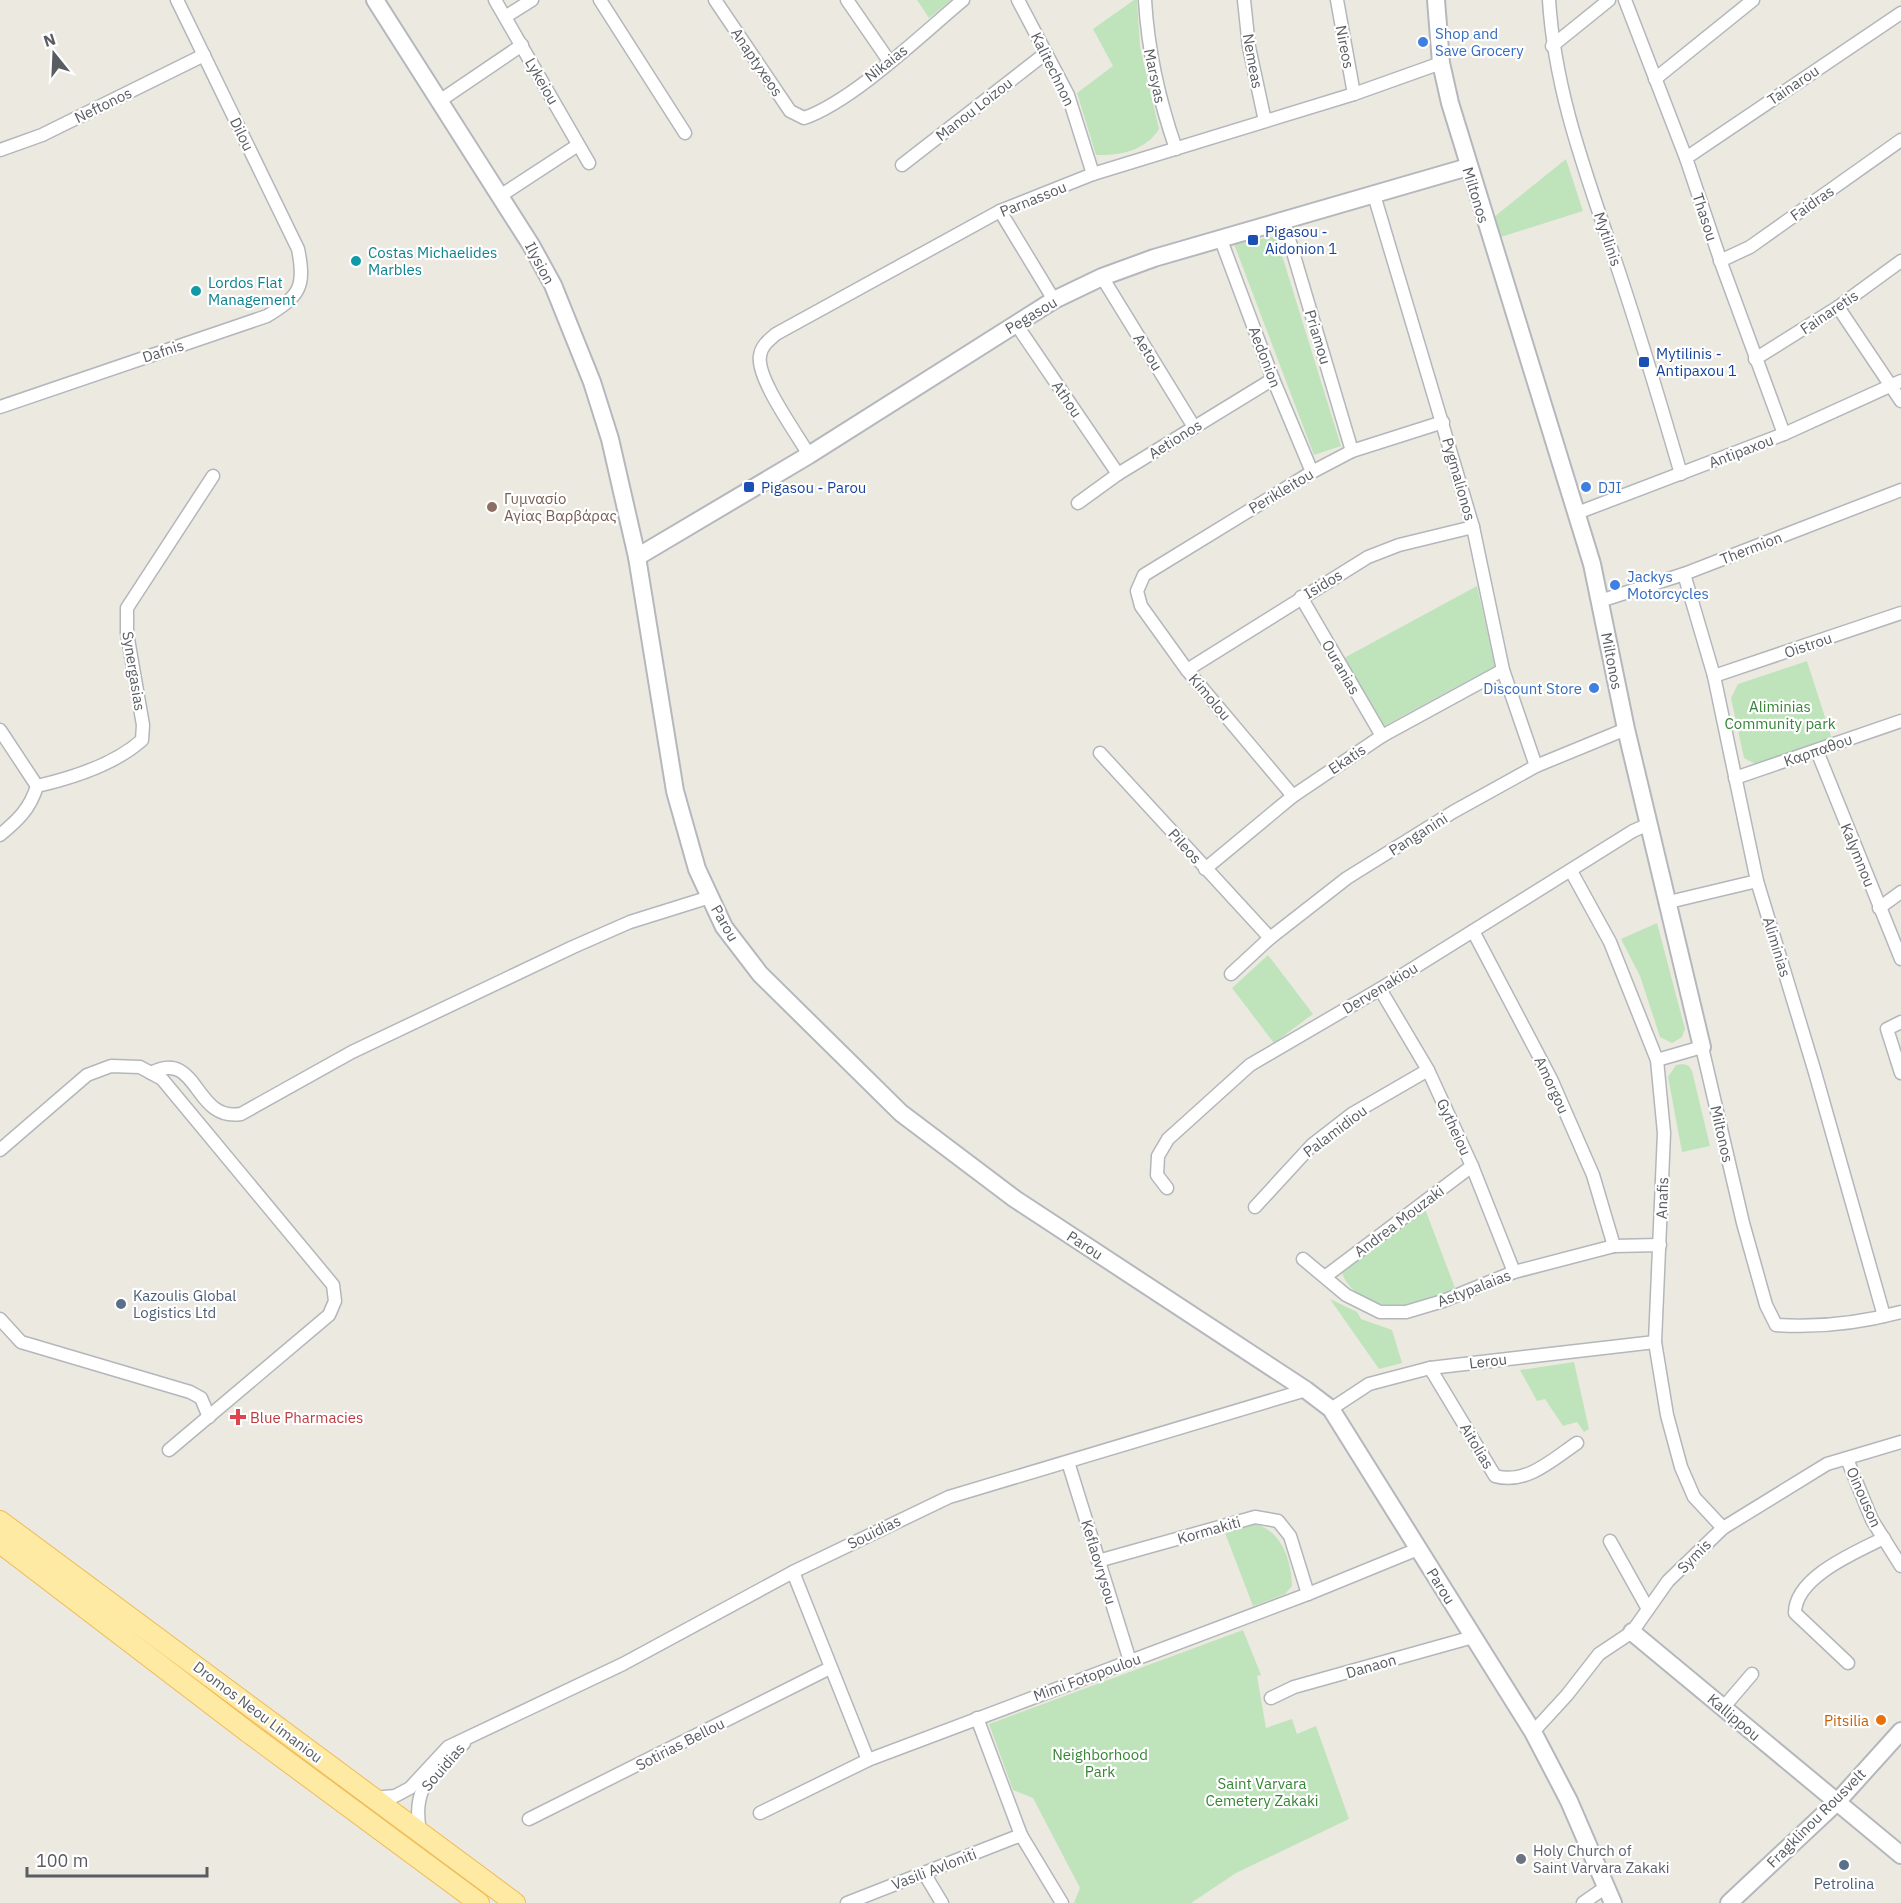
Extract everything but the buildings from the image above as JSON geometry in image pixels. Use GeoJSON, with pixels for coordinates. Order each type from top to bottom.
{"type":"FeatureCollection","features":[{"type":"Feature","properties":{"kind":"main road","name":"Dromos Neou Limaniou"},"geometry":{"type":"LineString","coordinates":[[0,1521],[515,1903]]}},
{"type":"Feature","properties":{"kind":"main road","name":"Dromos Neou Limaniou"},"geometry":{"type":"LineString","coordinates":[[0,1543],[249,1733],[479,1903]]}},
{"type":"Feature","properties":{"kind":"street","name":"Dilou"},"geometry":{"type":"LineString","coordinates":[[177,0],[298,249],[302,269]]}},
{"type":"Feature","properties":{"kind":"street","name":"Ilysion"},"geometry":{"type":"LineString","coordinates":[[375,0],[500,196],[553,285],[592,382],[610,439],[637,557]]}},
{"type":"Feature","properties":{"kind":"street","name":"Lykeiou"},"geometry":{"type":"LineString","coordinates":[[495,0],[588,163]]}},
{"type":"Feature","properties":{"kind":"street"},"geometry":{"type":"LineString","coordinates":[[505,17],[532,0]]}},
{"type":"Feature","properties":{"kind":"street"},"geometry":{"type":"LineString","coordinates":[[600,0],[686,133]]}},
{"type":"Feature","properties":{"kind":"street","name":"Anaptyxeos"},"geometry":{"type":"LineString","coordinates":[[715,0],[790,111],[804,118]]}},
{"type":"Feature","properties":{"kind":"street"},"geometry":{"type":"LineString","coordinates":[[848,0],[890,62]]}},
{"type":"Feature","properties":{"kind":"street","name":"Nikaias"},"geometry":{"type":"LineString","coordinates":[[804,118],[823,111],[890,62],[963,0]]}},
{"type":"Feature","properties":{"kind":"street","name":"Kalitechnon"},"geometry":{"type":"LineString","coordinates":[[1018,0],[1068,95],[1093,174]]}},
{"type":"Feature","properties":{"kind":"street","name":"Marsyas"},"geometry":{"type":"LineString","coordinates":[[1145,0],[1147,35],[1158,96],[1176,149]]}},
{"type":"Feature","properties":{"kind":"street","name":"Nemeas"},"geometry":{"type":"LineString","coordinates":[[1244,0],[1249,47],[1265,121]]}},
{"type":"Feature","properties":{"kind":"street","name":"Nireos"},"geometry":{"type":"LineString","coordinates":[[1337,0],[1354,94]]}},
{"type":"Feature","properties":{"kind":"street","name":"Miltonos"},"geometry":{"type":"LineString","coordinates":[[1436,0],[1442,63],[1468,167],[1577,513],[1600,601],[1626,729],[1669,902],[1743,1223],[1766,1305],[1776,1326],[1797,1328],[1834,1325],[1884,1316]]}},
{"type":"Feature","properties":{"kind":"street","name":"Mytilinis"},"geometry":{"type":"LineString","coordinates":[[1549,0],[1552,46],[1568,118],[1647,356],[1681,474]]}},
{"type":"Feature","properties":{"kind":"street"},"geometry":{"type":"LineString","coordinates":[[1552,46],[1609,0]]}},
{"type":"Feature","properties":{"kind":"street","name":"Thasou"},"geometry":{"type":"LineString","coordinates":[[1625,0],[1686,158],[1720,261],[1784,434]]}},
{"type":"Feature","properties":{"kind":"street"},"geometry":{"type":"LineString","coordinates":[[1655,79],[1753,0]]}},
{"type":"Feature","properties":{"kind":"street","name":"Tainarou"},"geometry":{"type":"LineString","coordinates":[[1686,158],[1901,13]]}},
{"type":"Feature","properties":{"kind":"street"},"geometry":{"type":"LineString","coordinates":[[438,102],[522,45]]}},
{"type":"Feature","properties":{"kind":"street","name":"Manou Loizou"},"geometry":{"type":"LineString","coordinates":[[902,165],[1046,53]]}},
{"type":"Feature","properties":{"kind":"street","name":"Neftonos"},"geometry":{"type":"LineString","coordinates":[[0,150],[42,135],[204,55]]}},
{"type":"Feature","properties":{"kind":"street","name":"Parnassou"},"geometry":{"type":"LineString","coordinates":[[809,455],[762,373],[759,357],[764,344],[776,333],[1000,211],[1093,174],[1354,94],[1442,63]]}},
{"type":"Feature","properties":{"kind":"street","name":"Faidras"},"geometry":{"type":"LineString","coordinates":[[1720,261],[1750,247],[1901,140]]}},
{"type":"Feature","properties":{"kind":"street"},"geometry":{"type":"LineString","coordinates":[[500,196],[578,145]]}},
{"type":"Feature","properties":{"kind":"street","name":"Pegasou"},"geometry":{"type":"LineString","coordinates":[[637,557],[809,455],[1054,300],[1102,277],[1154,258],[1468,167]]}},
{"type":"Feature","properties":{"kind":"street","name":"Pygmalionos"},"geometry":{"type":"LineString","coordinates":[[1374,195],[1473,527],[1503,670],[1536,766]]}},
{"type":"Feature","properties":{"kind":"street"},"geometry":{"type":"LineString","coordinates":[[1000,211],[1054,300]]}},
{"type":"Feature","properties":{"kind":"street","name":"Priamou"},"geometry":{"type":"LineString","coordinates":[[1284,222],[1352,451]]}},
{"type":"Feature","properties":{"kind":"street","name":"Aedonion"},"geometry":{"type":"LineString","coordinates":[[1221,240],[1311,472]]}},
{"type":"Feature","properties":{"kind":"street","name":"Fainaretis"},"geometry":{"type":"LineString","coordinates":[[1755,359],[1838,307],[1901,261]]}},
{"type":"Feature","properties":{"kind":"street","name":"Dafnis"},"geometry":{"type":"LineString","coordinates":[[0,407],[267,316],[291,301],[299,286],[302,269]]}},
{"type":"Feature","properties":{"kind":"street","name":"Aetou"},"geometry":{"type":"LineString","coordinates":[[1102,277],[1194,427]]}},
{"type":"Feature","properties":{"kind":"street"},"geometry":{"type":"LineString","coordinates":[[1838,307],[1896,383],[1901,401]]}},
{"type":"Feature","properties":{"kind":"street","name":"Athou"},"geometry":{"type":"LineString","coordinates":[[1016,324],[1118,474]]}},
{"type":"Feature","properties":{"kind":"street","name":"Aetionos"},"geometry":{"type":"LineString","coordinates":[[1078,503],[1118,474],[1273,379]]}},
{"type":"Feature","properties":{"kind":"street","name":"Antipaxou"},"geometry":{"type":"LineString","coordinates":[[1577,513],[1784,434],[1896,383]]}},
{"type":"Feature","properties":{"kind":"street","name":"Perikleitou"},"geometry":{"type":"LineString","coordinates":[[1137,591],[1144,575],[1311,472],[1352,451],[1443,422]]}},
{"type":"Feature","properties":{"kind":"street","name":"Synergasias"},"geometry":{"type":"LineString","coordinates":[[37,786],[62,780],[122,755],[142,740],[143,725],[126,633],[127,608],[213,476]]}},
{"type":"Feature","properties":{"kind":"street","name":"Thermion"},"geometry":{"type":"LineString","coordinates":[[1600,601],[1684,574],[1901,490]]}},
{"type":"Feature","properties":{"kind":"street","name":"Isidos"},"geometry":{"type":"LineString","coordinates":[[1187,670],[1368,557],[1399,544],[1473,527]]}},
{"type":"Feature","properties":{"kind":"street","name":"Parou"},"geometry":{"type":"LineString","coordinates":[[637,557],[675,791],[697,869],[724,927],[760,974],[901,1113],[1015,1199],[1306,1390],[1331,1409],[1533,1731],[1569,1801],[1613,1903]]}},
{"type":"Feature","properties":{"kind":"street","name":"Aliminias"},"geometry":{"type":"LineString","coordinates":[[1684,574],[1714,676],[1757,881],[1812,1062],[1884,1316]]}},
{"type":"Feature","properties":{"kind":"street","name":"Kimolou"},"geometry":{"type":"LineString","coordinates":[[1137,591],[1141,606],[1187,670],[1293,796]]}},
{"type":"Feature","properties":{"kind":"street","name":"Ouranias"},"geometry":{"type":"LineString","coordinates":[[1301,597],[1382,736]]}},
{"type":"Feature","properties":{"kind":"street","name":"Oistrou"},"geometry":{"type":"LineString","coordinates":[[1714,676],[1901,613]]}},
{"type":"Feature","properties":{"kind":"street","name":"Ekatis"},"geometry":{"type":"LineString","coordinates":[[1205,869],[1293,796],[1382,736],[1503,670]]}},
{"type":"Feature","properties":{"kind":"street","name":"Καρπαθου"},"geometry":{"type":"LineString","coordinates":[[1735,778],[1901,721]]}},
{"type":"Feature","properties":{"kind":"street","name":"Panganini"},"geometry":{"type":"LineString","coordinates":[[1231,974],[1270,938],[1347,878],[1453,812],[1536,766],[1626,729]]}},
{"type":"Feature","properties":{"kind":"street"},"geometry":{"type":"LineString","coordinates":[[0,730],[37,786],[24,815],[0,835]]}},
{"type":"Feature","properties":{"kind":"street","name":"Kalymnou"},"geometry":{"type":"LineString","coordinates":[[1817,751],[1901,958]]}},
{"type":"Feature","properties":{"kind":"street","name":"Pileos"},"geometry":{"type":"LineString","coordinates":[[1100,753],[1270,938]]}},
{"type":"Feature","properties":{"kind":"street","name":"Dervenakiou"},"geometry":{"type":"LineString","coordinates":[[1167,1188],[1157,1175],[1158,1156],[1168,1139],[1250,1065],[1380,989],[1633,831],[1649,824]]}},
{"type":"Feature","properties":{"kind":"street","name":"Anafis"},"geometry":{"type":"LineString","coordinates":[[1571,871],[1610,942],[1657,1060],[1664,1133],[1654,1342],[1667,1415],[1681,1467],[1694,1497],[1723,1528]]}},
{"type":"Feature","properties":{"kind":"street"},"geometry":{"type":"LineString","coordinates":[[1669,902],[1757,881]]}},
{"type":"Feature","properties":{"kind":"street"},"geometry":{"type":"LineString","coordinates":[[1879,908],[1901,892]]}},
{"type":"Feature","properties":{"kind":"street"},"geometry":{"type":"LineString","coordinates":[[151,1073],[159,1068],[172,1068],[184,1073],[216,1111],[228,1116],[242,1114],[352,1052],[573,947],[630,922],[710,897]]}},
{"type":"Feature","properties":{"kind":"street","name":"Amorgou"},"geometry":{"type":"LineString","coordinates":[[1473,931],[1551,1079],[1593,1176],[1614,1246]]}},
{"type":"Feature","properties":{"kind":"street","name":"Gytheiou"},"geometry":{"type":"LineString","coordinates":[[1380,989],[1428,1070],[1472,1166],[1514,1272]]}},
{"type":"Feature","properties":{"kind":"street"},"geometry":{"type":"LineString","coordinates":[[1901,1022],[1887,1029],[1901,1073]]}},
{"type":"Feature","properties":{"kind":"street"},"geometry":{"type":"LineString","coordinates":[[1657,1060],[1702,1047]]}},
{"type":"Feature","properties":{"kind":"street"},"geometry":{"type":"LineString","coordinates":[[0,1150],[87,1075],[111,1066],[140,1067],[162,1079],[333,1285],[335,1301],[329,1315],[170,1450]]}},
{"type":"Feature","properties":{"kind":"street","name":"Palamidiou"},"geometry":{"type":"LineString","coordinates":[[1255,1207],[1312,1145],[1352,1114],[1428,1070]]}},
{"type":"Feature","properties":{"kind":"street","name":"Andrea Mouzaki"},"geometry":{"type":"LineString","coordinates":[[1326,1276],[1472,1166]]}},
{"type":"Feature","properties":{"kind":"street","name":"Astypalaias"},"geometry":{"type":"LineString","coordinates":[[1303,1258],[1346,1295],[1380,1312],[1406,1312],[1443,1301],[1514,1272],[1614,1246],[1660,1245]]}},
{"type":"Feature","properties":{"kind":"street"},"geometry":{"type":"LineString","coordinates":[[1884,1316],[1901,1312]]}},
{"type":"Feature","properties":{"kind":"street"},"geometry":{"type":"LineString","coordinates":[[0,1319],[21,1342],[190,1392],[201,1398],[209,1417]]}},
{"type":"Feature","properties":{"kind":"street","name":"Lerou"},"geometry":{"type":"LineString","coordinates":[[1331,1409],[1370,1384],[1430,1368],[1654,1342]]}},
{"type":"Feature","properties":{"kind":"street","name":"Aitolias"},"geometry":{"type":"LineString","coordinates":[[1430,1368],[1495,1476],[1508,1480],[1528,1475],[1577,1443]]}},
{"type":"Feature","properties":{"kind":"street","name":"Souidias"},"geometry":{"type":"LineString","coordinates":[[374,1798],[395,1796],[410,1788],[448,1747],[623,1664],[793,1572],[949,1497],[1306,1390]]}},
{"type":"Feature","properties":{"kind":"street","name":"Symis"},"geometry":{"type":"LineString","coordinates":[[1533,1731],[1568,1695],[1599,1654],[1632,1632],[1668,1581],[1723,1528],[1827,1464],[1901,1442]]}},
{"type":"Feature","properties":{"kind":"street","name":"Oinouson"},"geometry":{"type":"LineString","coordinates":[[1847,1459],[1872,1520],[1901,1566]]}},
{"type":"Feature","properties":{"kind":"street","name":"Keflaovrysou"},"geometry":{"type":"LineString","coordinates":[[1068,1462],[1130,1661]]}},
{"type":"Feature","properties":{"kind":"street","name":"Kormakiti"},"geometry":{"type":"LineString","coordinates":[[1098,1561],[1255,1516],[1278,1521],[1290,1536],[1308,1594]]}},
{"type":"Feature","properties":{"kind":"street"},"geometry":{"type":"LineString","coordinates":[[1848,1663],[1795,1612],[1796,1598],[1823,1571],[1884,1538]]}},
{"type":"Feature","properties":{"kind":"street"},"geometry":{"type":"LineString","coordinates":[[1610,1541],[1648,1609]]}},
{"type":"Feature","properties":{"kind":"street","name":"Mimi Fotopoulou"},"geometry":{"type":"LineString","coordinates":[[760,1813],[868,1760],[1308,1594],[1418,1549]]}},
{"type":"Feature","properties":{"kind":"street"},"geometry":{"type":"LineString","coordinates":[[793,1572],[868,1760]]}},
{"type":"Feature","properties":{"kind":"street","name":"Kallippou"},"geometry":{"type":"LineString","coordinates":[[1632,1632],[1901,1855]]}},
{"type":"Feature","properties":{"kind":"street","name":"Danaon"},"geometry":{"type":"LineString","coordinates":[[1271,1698],[1294,1687],[1473,1637]]}},
{"type":"Feature","properties":{"kind":"street","name":"Sotirias Bellou"},"geometry":{"type":"LineString","coordinates":[[530,1819],[830,1668]]}},
{"type":"Feature","properties":{"kind":"street"},"geometry":{"type":"LineString","coordinates":[[1723,1707],[1752,1674]]}},
{"type":"Feature","properties":{"kind":"street"},"geometry":{"type":"LineString","coordinates":[[976,1718],[1021,1835],[1062,1903]]}},
{"type":"Feature","properties":{"kind":"street","name":"Fragklinou Rousvelt"},"geometry":{"type":"LineString","coordinates":[[1728,1903],[1837,1802],[1901,1731]]}},
{"type":"Feature","properties":{"kind":"street","name":"Souidias"},"geometry":{"type":"LineString","coordinates":[[420,1832],[416,1809],[419,1795],[437,1769],[468,1738]]}},
{"type":"Feature","properties":{"kind":"street","name":"Vasili Avloniti"},"geometry":{"type":"LineString","coordinates":[[847,1903],[1021,1835]]}},
{"type":"Feature","properties":{"kind":"street"},"geometry":{"type":"LineString","coordinates":[[924,1873],[942,1903]]}},
{"type":"Feature","properties":{"kind":"street"},"geometry":{"type":"LineString","coordinates":[[1583,1903],[1606,1887]]}},
{"type":"Feature","properties":{"kind":"green space"},"geometry":{"type":"Polygon","coordinates":[[[917,0],[951,0],[929,18],[917,0]]]}},
{"type":"Feature","properties":{"kind":"green space"},"geometry":{"type":"Polygon","coordinates":[[[1137,0],[1140,47],[1159,129],[1140,147],[1123,153],[1096,155],[1077,93],[1113,66],[1093,29],[1137,0]]]}},
{"type":"Feature","properties":{"kind":"green space"},"geometry":{"type":"Polygon","coordinates":[[[1566,159],[1583,211],[1501,237],[1494,217],[1566,159]]]}},
{"type":"Feature","properties":{"kind":"green space"},"geometry":{"type":"Polygon","coordinates":[[[1276,236],[1341,446],[1314,455],[1234,244],[1276,236]]]}},
{"type":"Feature","properties":{"kind":"green space"},"geometry":{"type":"Polygon","coordinates":[[[1477,586],[1495,666],[1384,726],[1344,658],[1477,586]]]}},
{"type":"Feature","properties":{"kind":"green space","name":"Aliminias Community park"},"geometry":{"type":"Polygon","coordinates":[[[1807,661],[1833,742],[1757,765],[1744,758],[1731,698],[1738,684],[1807,661]]]}},
{"type":"Feature","properties":{"kind":"green space"},"geometry":{"type":"Polygon","coordinates":[[[1657,923],[1685,1029],[1682,1037],[1672,1043],[1660,1037],[1640,976],[1621,939],[1657,923]]]}},
{"type":"Feature","properties":{"kind":"green space"},"geometry":{"type":"Polygon","coordinates":[[[1268,955],[1313,1014],[1274,1043],[1232,988],[1268,955]]]}},
{"type":"Feature","properties":{"kind":"green space"},"geometry":{"type":"Polygon","coordinates":[[[1676,1065],[1689,1066],[1692,1071],[1710,1146],[1682,1152],[1668,1077],[1676,1065]]]}},
{"type":"Feature","properties":{"kind":"green space"},"geometry":{"type":"Polygon","coordinates":[[[1424,1206],[1455,1288],[1405,1307],[1387,1306],[1359,1294],[1346,1281],[1342,1273],[1424,1206]]]}},
{"type":"Feature","properties":{"kind":"green space"},"geometry":{"type":"Polygon","coordinates":[[[1330,1299],[1357,1312],[1361,1319],[1392,1330],[1402,1363],[1379,1369],[1330,1299]]]}},
{"type":"Feature","properties":{"kind":"green space"},"geometry":{"type":"Polygon","coordinates":[[[1574,1362],[1589,1429],[1584,1432],[1577,1422],[1563,1426],[1545,1399],[1537,1401],[1520,1370],[1574,1362]]]}},
{"type":"Feature","properties":{"kind":"green space"},"geometry":{"type":"Polygon","coordinates":[[[1255,1524],[1272,1533],[1283,1548],[1290,1566],[1292,1586],[1285,1594],[1253,1606],[1225,1533],[1255,1524]]]}},
{"type":"Feature","properties":{"kind":"green space","name":"Neighborhood Park"},"geometry":{"type":"Polygon","coordinates":[[[1243,1630],[1261,1675],[1257,1676],[1266,1728],[1292,1719],[1297,1734],[1316,1726],[1349,1819],[1236,1873],[1191,1903],[1074,1903],[1080,1888],[1033,1798],[1013,1790],[989,1724],[1243,1630]]]}},
{"type":"Feature","properties":{"kind":"place","name":"Shop and Save Grocery"},"geometry":{"type":"Point","coordinates":[1423,42]}},
{"type":"Feature","properties":{"kind":"place","name":"Pigasou - Aidonion 1"},"geometry":{"type":"Point","coordinates":[1253,240]}},
{"type":"Feature","properties":{"kind":"place","name":"Costas Michaelides Marbles"},"geometry":{"type":"Point","coordinates":[356,261]}},
{"type":"Feature","properties":{"kind":"place","name":"Lordos Flat Management"},"geometry":{"type":"Point","coordinates":[196,291]}},
{"type":"Feature","properties":{"kind":"place","name":"Mytilinis - Antipaxou 1"},"geometry":{"type":"Point","coordinates":[1644,362]}},
{"type":"Feature","properties":{"kind":"place","name":"Pigasou - Parou"},"geometry":{"type":"Point","coordinates":[749,487]}},
{"type":"Feature","properties":{"kind":"place","name":"DJI"},"geometry":{"type":"Point","coordinates":[1586,487]}},
{"type":"Feature","properties":{"kind":"place","name":"Γυμνασίο Αγίας Βαρβάρας"},"geometry":{"type":"Point","coordinates":[492,507]}},
{"type":"Feature","properties":{"kind":"place","name":"Jackys Motorcycles"},"geometry":{"type":"Point","coordinates":[1615,585]}},
{"type":"Feature","properties":{"kind":"place","name":"Discount Store"},"geometry":{"type":"Point","coordinates":[1594,688]}},
{"type":"Feature","properties":{"kind":"place","name":"Kazoulis Global Logistics Ltd"},"geometry":{"type":"Point","coordinates":[121,1304]}},
{"type":"Feature","properties":{"kind":"place","name":"Blue Pharmacies"},"geometry":{"type":"Point","coordinates":[238,1417]}},
{"type":"Feature","properties":{"kind":"place","name":"Pitsilia"},"geometry":{"type":"Point","coordinates":[1881,1720]}},
{"type":"Feature","properties":{"kind":"place","name":"Holy Church of Saint Varvara Zakaki"},"geometry":{"type":"Point","coordinates":[1521,1859]}},
{"type":"Feature","properties":{"kind":"place","name":"Petrolina"},"geometry":{"type":"Point","coordinates":[1844,1865]}},
{"type":"Feature","properties":{"kind":"park label","name":"Saint Varvara Cemetery Zakaki"},"geometry":{"type":"Point","coordinates":[1262,1792]}}]}
